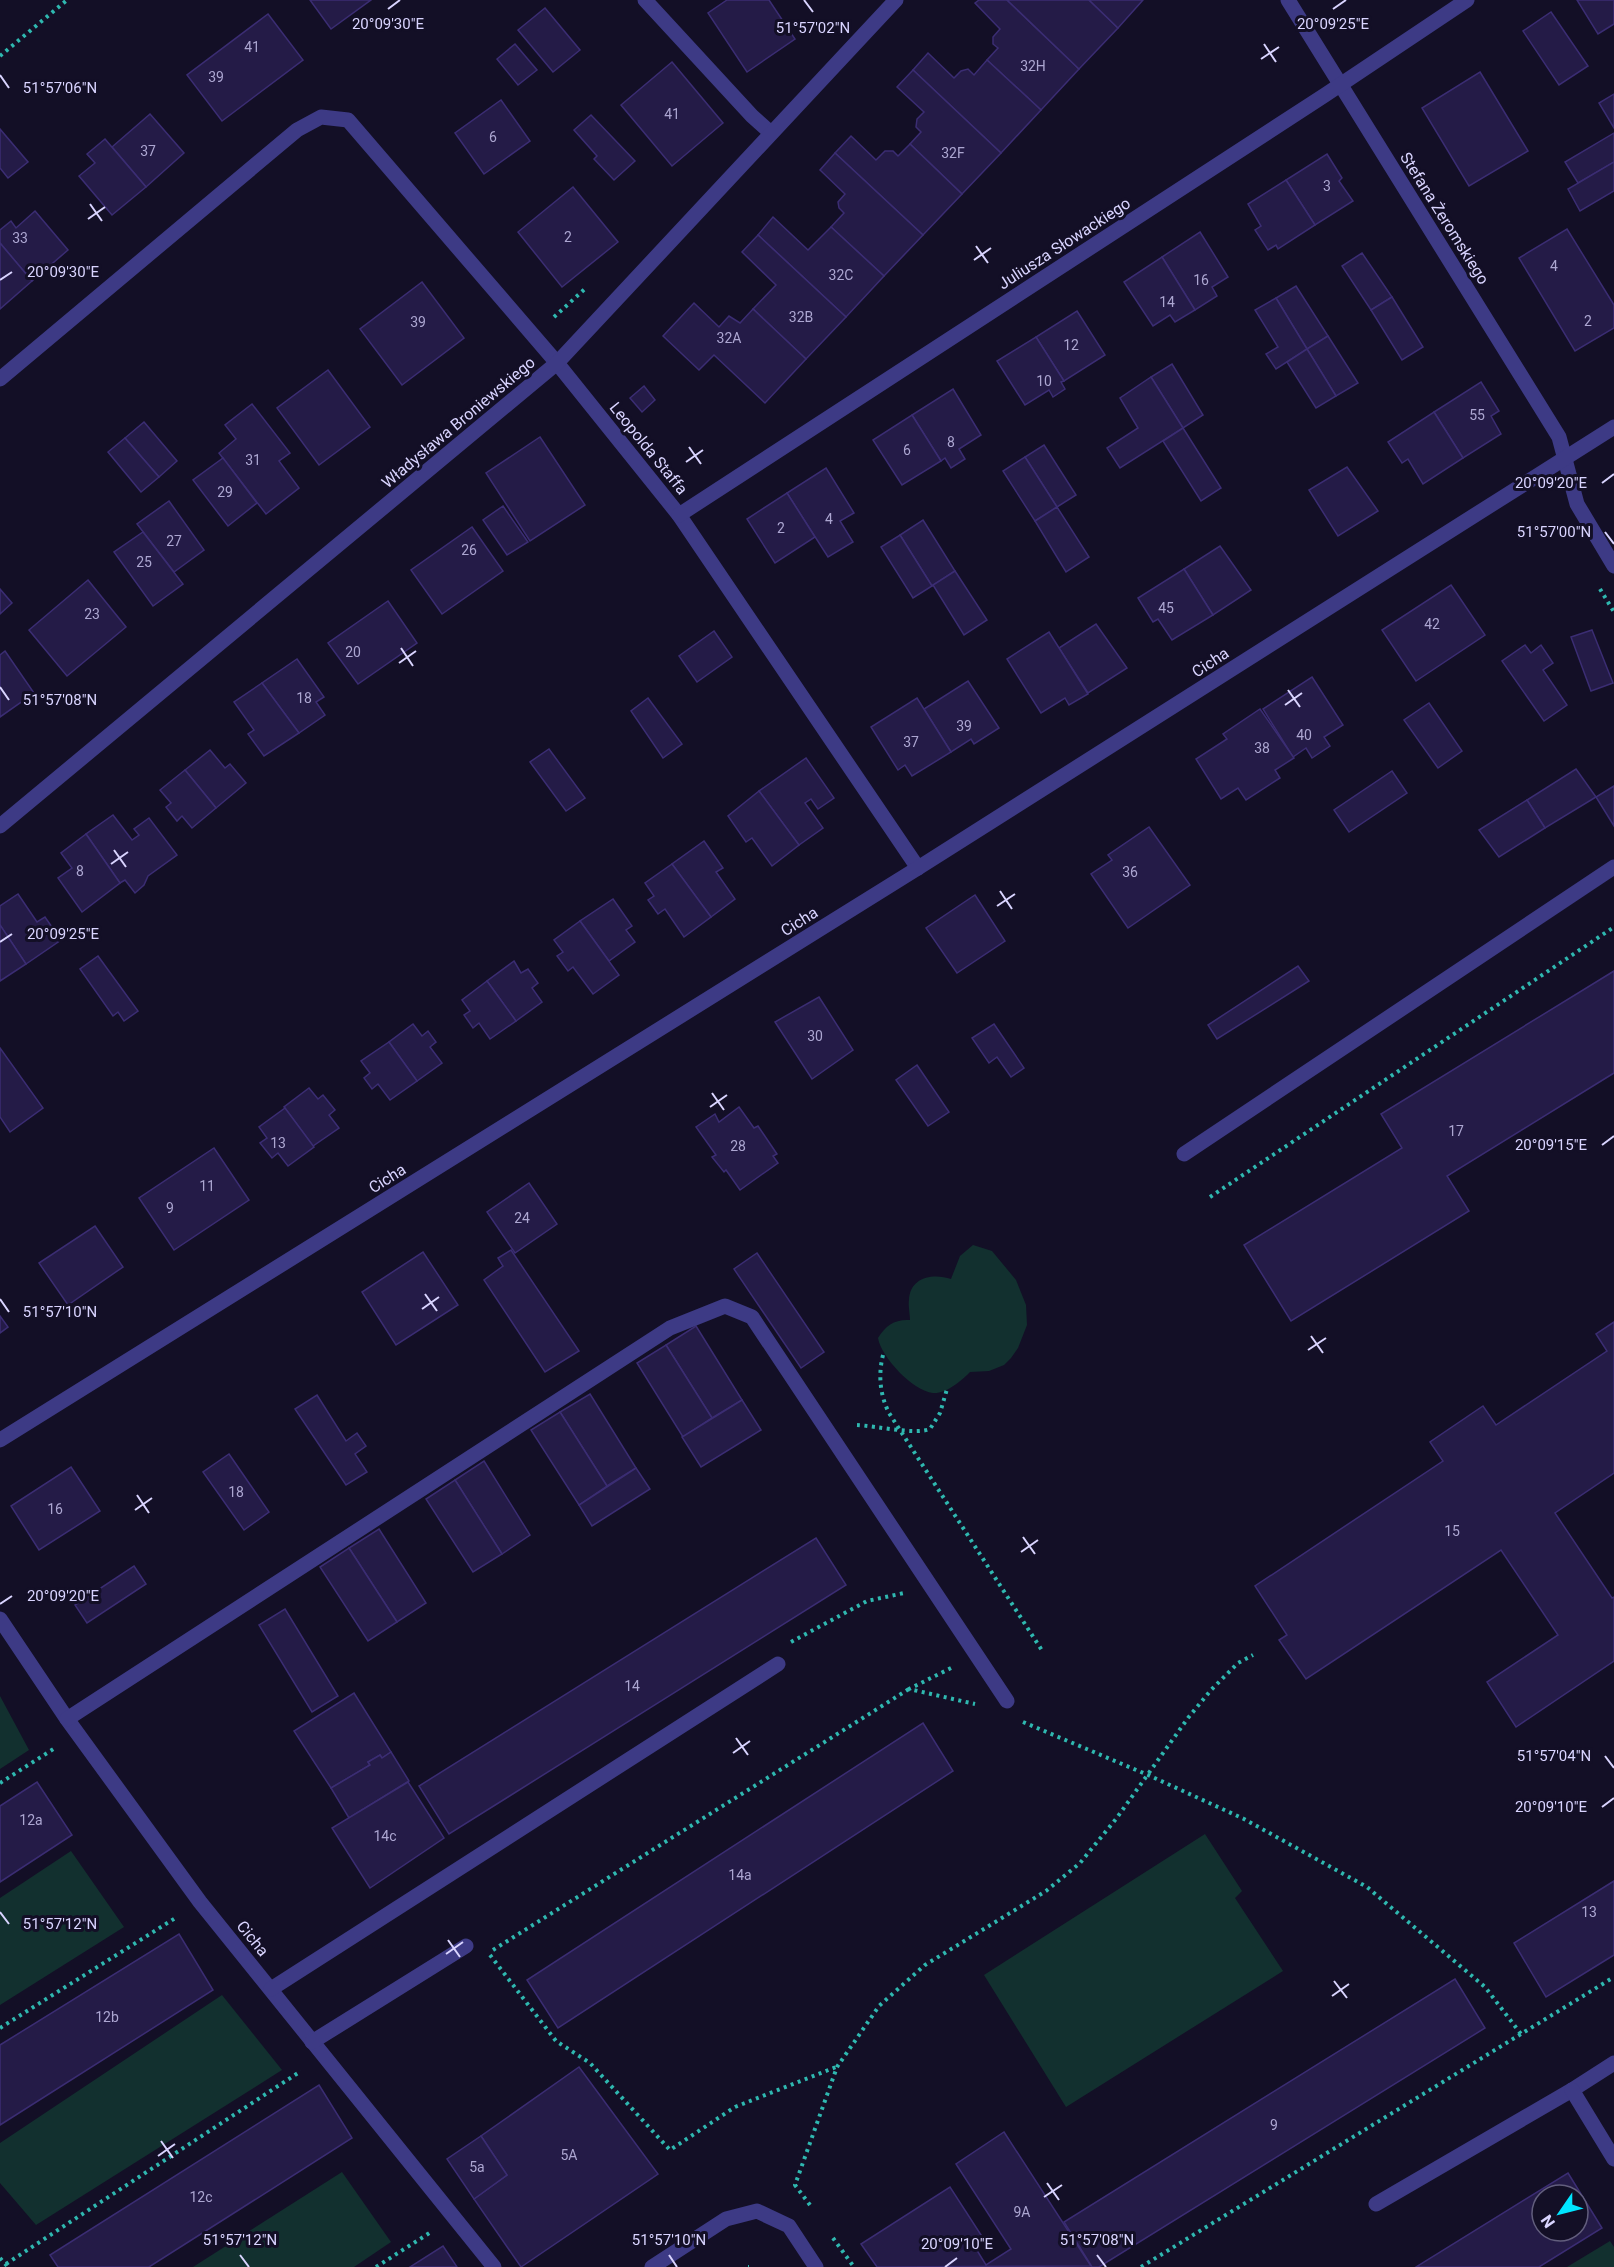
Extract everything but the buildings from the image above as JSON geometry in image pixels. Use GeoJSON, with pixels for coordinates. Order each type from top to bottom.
{"type":"FeatureCollection","features":[{"type":"Feature","properties":{"kind":"street"},"geometry":{"type":"LineString","coordinates":[[645,0],[752,116],[771,133]]}},
{"type":"Feature","properties":{"kind":"street","name":"Władysława Broniewskiego"},"geometry":{"type":"LineString","coordinates":[[0,826],[556,363],[896,0]]}},
{"type":"Feature","properties":{"kind":"street","name":"Stefana Żeromskiego"},"geometry":{"type":"LineString","coordinates":[[1288,0],[1559,437],[1577,504],[1614,566]]}},
{"type":"Feature","properties":{"kind":"street","name":"Juliusza Słowackiego"},"geometry":{"type":"LineString","coordinates":[[679,515],[1467,0]]}},
{"type":"Feature","properties":{"kind":"street","name":"Leopolda Staffa"},"geometry":{"type":"LineString","coordinates":[[0,379],[297,130],[321,117],[348,120],[556,363],[679,515],[918,868]]}},
{"type":"Feature","properties":{"kind":"street","name":"Cicha"},"geometry":{"type":"LineString","coordinates":[[0,1440],[918,868],[1614,427]]}},
{"type":"Feature","properties":{"kind":"street"},"geometry":{"type":"LineString","coordinates":[[1185,1154],[1614,867]]}},
{"type":"Feature","properties":{"kind":"street"},"geometry":{"type":"LineString","coordinates":[[68,1719],[670,1328],[725,1305],[752,1317],[1007,1701]]}},
{"type":"Feature","properties":{"kind":"street","name":"Cicha"},"geometry":{"type":"LineString","coordinates":[[0,1619],[68,1719],[200,1902],[494,2267]]}},
{"type":"Feature","properties":{"kind":"street"},"geometry":{"type":"LineString","coordinates":[[271,1989],[778,1664]]}},
{"type":"Feature","properties":{"kind":"street"},"geometry":{"type":"LineString","coordinates":[[312,2042],[466,1946]]}},
{"type":"Feature","properties":{"kind":"street"},"geometry":{"type":"LineString","coordinates":[[1376,2204],[1572,2090],[1614,2063]]}},
{"type":"Feature","properties":{"kind":"street"},"geometry":{"type":"LineString","coordinates":[[1572,2090],[1614,2159]]}},
{"type":"Feature","properties":{"kind":"street"},"geometry":{"type":"LineString","coordinates":[[652,2267],[726,2219],[757,2211],[789,2226],[816,2267]]}},
{"type":"Feature","properties":{"kind":"path"},"geometry":{"type":"LineString","coordinates":[[0,56],[67,0]]}},
{"type":"Feature","properties":{"kind":"path"},"geometry":{"type":"LineString","coordinates":[[1210,1197],[1614,927]]}},
{"type":"Feature","properties":{"kind":"path"},"geometry":{"type":"LineString","coordinates":[[883,1355],[881,1363],[882,1398],[899,1429],[1043,1652]]}},
{"type":"Feature","properties":{"kind":"path"},"geometry":{"type":"LineString","coordinates":[[824,1424],[921,1432],[930,1430],[940,1413],[947,1389]]}},
{"type":"Feature","properties":{"kind":"path"},"geometry":{"type":"LineString","coordinates":[[837,2067],[735,2107],[670,2150],[590,2063],[556,2041],[488,1953],[909,1689],[976,1655]]}},
{"type":"Feature","properties":{"kind":"path"},"geometry":{"type":"LineString","coordinates":[[815,2212],[795,2185],[837,2067],[879,2006],[925,1965],[1046,1891],[1080,1863],[1116,1819],[1188,1718],[1211,1690],[1238,1663],[1253,1655]]}},
{"type":"Feature","properties":{"kind":"path"},"geometry":{"type":"LineString","coordinates":[[909,1689],[988,1707],[1007,1701]]}},
{"type":"Feature","properties":{"kind":"path"},"geometry":{"type":"LineString","coordinates":[[1020,1720],[1244,1819],[1367,1887],[1485,1986],[1521,2034]]}},
{"type":"Feature","properties":{"kind":"path"},"geometry":{"type":"LineString","coordinates":[[0,2028],[187,1911]]}},
{"type":"Feature","properties":{"kind":"path"},"geometry":{"type":"LineString","coordinates":[[1141,2267],[1614,1977]]}},
{"type":"Feature","properties":{"kind":"path"},"geometry":{"type":"LineString","coordinates":[[0,2258],[7,2266],[324,2056]]}},
{"type":"Feature","properties":{"kind":"path"},"geometry":{"type":"LineString","coordinates":[[376,2267],[438,2227]]}},
{"type":"Feature","properties":{"kind":"path"},"geometry":{"type":"LineString","coordinates":[[828,2231],[854,2267]]}},
{"type":"Feature","properties":{"kind":"green space"},"geometry":{"type":"Polygon","coordinates":[[[973,1245],[992,1251],[1016,1280],[1026,1305],[1027,1325],[1018,1348],[1004,1365],[989,1371],[970,1372],[958,1383],[938,1393],[925,1391],[908,1380],[891,1363],[880,1346],[878,1338],[891,1324],[910,1320],[909,1302],[913,1286],[930,1277],[951,1279],[960,1256],[973,1245]]]}},
{"type":"Feature","properties":{"kind":"green space"},"geometry":{"type":"Polygon","coordinates":[[[0,1696],[29,1750],[0,1769],[0,1696]]]}},
{"type":"Feature","properties":{"kind":"green space"},"geometry":{"type":"Polygon","coordinates":[[[1205,1834],[1242,1891],[1235,1898],[1283,1971],[1066,2107],[984,1975],[1205,1834]]]}},
{"type":"Feature","properties":{"kind":"green space"},"geometry":{"type":"Polygon","coordinates":[[[71,1851],[124,1927],[0,2005],[0,1898],[71,1851]]]}},
{"type":"Feature","properties":{"kind":"green space"},"geometry":{"type":"Polygon","coordinates":[[[222,1995],[282,2070],[36,2225],[0,2183],[0,2143],[222,1995]]]}},
{"type":"Feature","properties":{"kind":"green space"},"geometry":{"type":"Polygon","coordinates":[[[342,2172],[391,2242],[354,2267],[193,2267],[342,2172]]]}},
{"type":"Feature","properties":{"kind":"green space"},"geometry":{"type":"Polygon","coordinates":[[[1610,2241],[1614,2247],[1614,2267],[1567,2267],[1610,2241]]]}}]}
